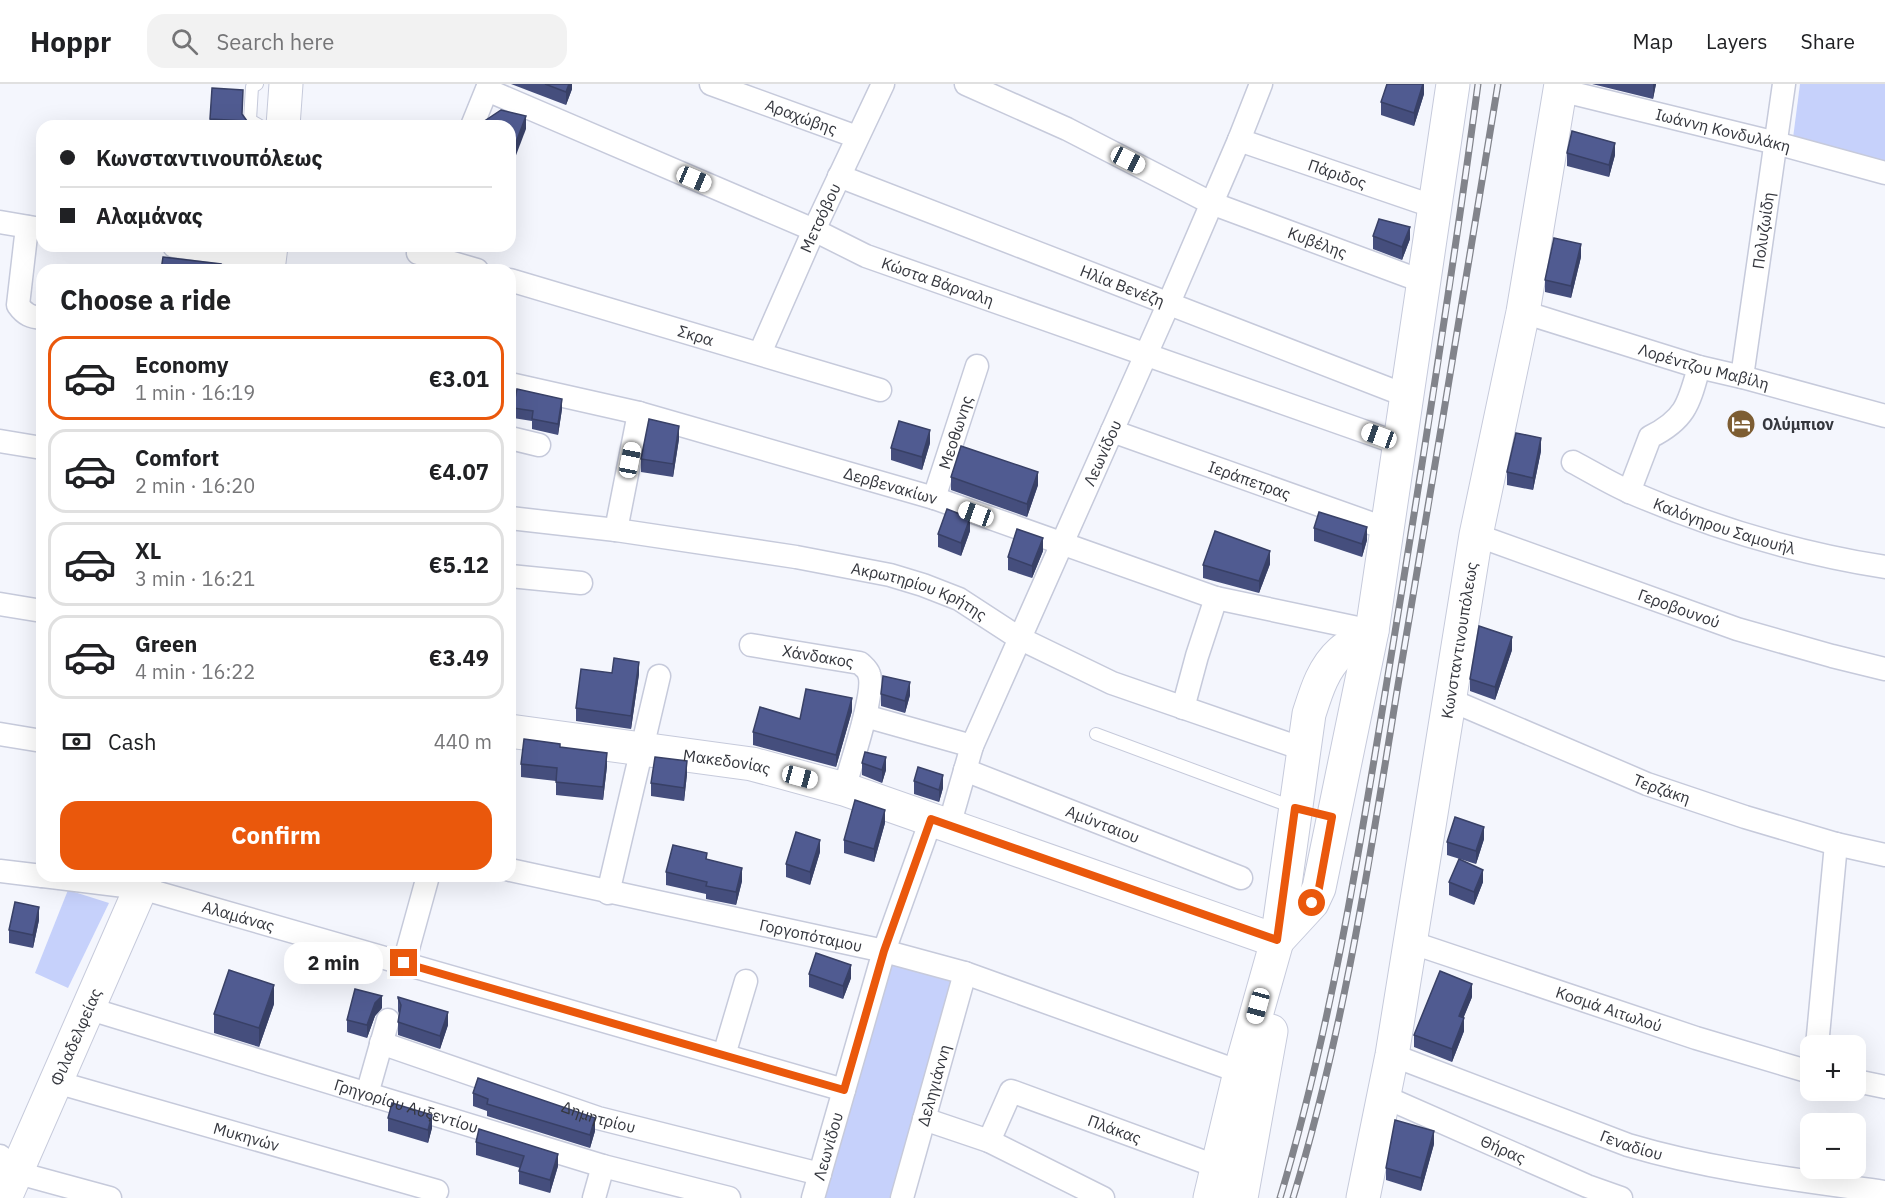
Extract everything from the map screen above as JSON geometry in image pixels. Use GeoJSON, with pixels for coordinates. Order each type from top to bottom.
{"type":"FeatureCollection","features":[{"type":"Feature","properties":{"kind":"street"},"geometry":{"type":"LineString","coordinates":[[283,120],[286,84]]}},
{"type":"Feature","properties":{"kind":"street","name":"Αραχώβης"},"geometry":{"type":"LineString","coordinates":[[711,84],[857,137]]}},
{"type":"Feature","properties":{"kind":"street","name":"Μετσόβου"},"geometry":{"type":"LineString","coordinates":[[760,353],[814,230],[883,84]]}},
{"type":"Feature","properties":{"kind":"street","name":"Κυβέλης"},"geometry":{"type":"LineString","coordinates":[[966,84],[1067,129],[1211,203],[1424,282]]}},
{"type":"Feature","properties":{"kind":"street","name":"Λεωνίδου"},"geometry":{"type":"LineString","coordinates":[[813,1198],[884,951],[1019,638],[1168,305],[1261,84]]}},
{"type":"Feature","properties":{"kind":"street"},"geometry":{"type":"LineString","coordinates":[[1241,1198],[1280,985],[1277,940],[1312,903],[1319,888],[1372,631],[1453,84]]}},
{"type":"Feature","properties":{"kind":"street","name":"Πολυζωίδη"},"geometry":{"type":"LineString","coordinates":[[1742,377],[1784,84]]}},
{"type":"Feature","properties":{"kind":"street"},"geometry":{"type":"LineString","coordinates":[[474,120],[488,87]]}},
{"type":"Feature","properties":{"kind":"street","name":"Κώστα Βάρναλη"},"geometry":{"type":"LineString","coordinates":[[488,87],[814,230],[866,256],[1400,444]]}},
{"type":"Feature","properties":{"kind":"street","name":"Ιωάννη Κονδυλάκη"},"geometry":{"type":"LineString","coordinates":[[1561,87],[1885,173]]}},
{"type":"Feature","properties":{"kind":"street","name":"Κωνσταντινουπόλεως"},"geometry":{"type":"LineString","coordinates":[[1367,1197],[1476,535],[1523,312],[1561,87]]}},
{"type":"Feature","properties":{"kind":"street","name":"Πάριδος"},"geometry":{"type":"LineString","coordinates":[[1239,140],[1435,207]]}},
{"type":"Feature","properties":{"kind":"street","name":"Ηλία Βενέζη"},"geometry":{"type":"LineString","coordinates":[[839,176],[1407,396]]}},
{"type":"Feature","properties":{"kind":"street"},"geometry":{"type":"LineString","coordinates":[[0,222],[35,228],[18,305],[24,313],[36,317]]}},
{"type":"Feature","properties":{"kind":"street"},"geometry":{"type":"LineString","coordinates":[[222,252],[270,258]]}},
{"type":"Feature","properties":{"kind":"street"},"geometry":{"type":"LineString","coordinates":[[416,256],[451,264]]}},
{"type":"Feature","properties":{"kind":"street","name":"Σκρα"},"geometry":{"type":"LineString","coordinates":[[516,282],[880,390]]}},
{"type":"Feature","properties":{"kind":"street","name":"Λορέντζου Μαβίλη"},"geometry":{"type":"LineString","coordinates":[[1523,312],[1699,367],[1885,416]]}},
{"type":"Feature","properties":{"kind":"street","name":"Μεοθωνης"},"geometry":{"type":"LineString","coordinates":[[934,498],[977,366]]}},
{"type":"Feature","properties":{"kind":"street"},"geometry":{"type":"LineString","coordinates":[[1629,492],[1650,437],[1662,431],[1689,404],[1699,367]]}},
{"type":"Feature","properties":{"kind":"street","name":"Δερβενακίων"},"geometry":{"type":"LineString","coordinates":[[516,385],[639,413],[934,498],[1216,598],[1372,631]]}},
{"type":"Feature","properties":{"kind":"street"},"geometry":{"type":"LineString","coordinates":[[616,530],[639,413]]}},
{"type":"Feature","properties":{"kind":"street","name":"Ιεράπετρας"},"geometry":{"type":"LineString","coordinates":[[1112,431],[1387,529]]}},
{"type":"Feature","properties":{"kind":"street"},"geometry":{"type":"LineString","coordinates":[[516,439],[539,445]]}},
{"type":"Feature","properties":{"kind":"street"},"geometry":{"type":"LineString","coordinates":[[0,441],[36,447]]}},
{"type":"Feature","properties":{"kind":"street","name":"Καλόγηρου Σαμουήλ"},"geometry":{"type":"LineString","coordinates":[[1573,462],[1629,492],[1764,542],[1885,567]]}},
{"type":"Feature","properties":{"kind":"street","name":"Ακρωτηρίου Κρήτης"},"geometry":{"type":"LineString","coordinates":[[516,519],[616,530],[795,557],[890,576],[922,585],[959,599],[1019,638],[1112,683],[1303,749]]}},
{"type":"Feature","properties":{"kind":"street","name":"Γεροβουνού"},"geometry":{"type":"LineString","coordinates":[[1476,535],[1737,629],[1885,669]]}},
{"type":"Feature","properties":{"kind":"street"},"geometry":{"type":"LineString","coordinates":[[516,577],[581,583]]}},
{"type":"Feature","properties":{"kind":"street"},"geometry":{"type":"LineString","coordinates":[[1182,708],[1216,598]]}},
{"type":"Feature","properties":{"kind":"street"},"geometry":{"type":"LineString","coordinates":[[0,604],[36,610]]}},
{"type":"Feature","properties":{"kind":"street"},"geometry":{"type":"LineString","coordinates":[[1214,1183],[1240,1072],[1277,940],[1303,749],[1312,705],[1317,688],[1341,652],[1372,631]]}},
{"type":"Feature","properties":{"kind":"street","name":"Χάνδακος"},"geometry":{"type":"LineString","coordinates":[[751,645],[860,663],[869,673],[870,686],[865,716],[844,789]]}},
{"type":"Feature","properties":{"kind":"street"},"geometry":{"type":"LineString","coordinates":[[608,893],[659,676]]}},
{"type":"Feature","properties":{"kind":"street","name":"Τερζάκη"},"geometry":{"type":"LineString","coordinates":[[1448,699],[1647,784],[1745,817],[1836,844],[1885,855]]}},
{"type":"Feature","properties":{"kind":"street"},"geometry":{"type":"LineString","coordinates":[[865,716],[972,746]]}},
{"type":"Feature","properties":{"kind":"street","name":"Μακεδονίας"},"geometry":{"type":"LineString","coordinates":[[516,733],[752,764],[844,789],[1277,940]]}},
{"type":"Feature","properties":{"kind":"street"},"geometry":{"type":"LineString","coordinates":[[0,734],[36,740]]}},
{"type":"Feature","properties":{"kind":"street","name":"Αμύνταιου"},"geometry":{"type":"LineString","coordinates":[[964,770],[1241,878]]}},
{"type":"Feature","properties":{"kind":"street"},"geometry":{"type":"LineString","coordinates":[[1295,808],[1332,817]]}},
{"type":"Feature","properties":{"kind":"street"},"geometry":{"type":"LineString","coordinates":[[1818,1035],[1836,844]]}},
{"type":"Feature","properties":{"kind":"street","name":"Αλαμάνας"},"geometry":{"type":"LineString","coordinates":[[0,871],[36,875]]}},
{"type":"Feature","properties":{"kind":"street","name":"Γοργοπόταμου"},"geometry":{"type":"LineString","coordinates":[[516,871],[884,951],[965,973],[1240,1072]]}},
{"type":"Feature","properties":{"kind":"street","name":"Αλαμάνας"},"geometry":{"type":"LineString","coordinates":[[143,882],[404,963],[844,1090]]}},
{"type":"Feature","properties":{"kind":"street","name":"Φιλαδελφείας"},"geometry":{"type":"LineString","coordinates":[[8,1176],[56,1082],[143,882]]}},
{"type":"Feature","properties":{"kind":"street"},"geometry":{"type":"LineString","coordinates":[[404,963],[426,882]]}},
{"type":"Feature","properties":{"kind":"street","name":"Κοσμά Αιτωλού"},"geometry":{"type":"LineString","coordinates":[[1410,942],[1696,1038],[1800,1069]]}},
{"type":"Feature","properties":{"kind":"street","name":"Δεληγιάννη"},"geometry":{"type":"LineString","coordinates":[[902,1198],[965,973]]}},
{"type":"Feature","properties":{"kind":"street"},"geometry":{"type":"LineString","coordinates":[[724,1055],[746,981]]}},
{"type":"Feature","properties":{"kind":"street","name":"Γρηγορίου Αυξεντίου"},"geometry":{"type":"LineString","coordinates":[[87,1008],[603,1166],[729,1198]]}},
{"type":"Feature","properties":{"kind":"street"},"geometry":{"type":"LineString","coordinates":[[367,1094],[388,1020]]}},
{"type":"Feature","properties":{"kind":"street","name":"Δημητρίου"},"geometry":{"type":"LineString","coordinates":[[381,1043],[598,1118],[820,1174]]}},
{"type":"Feature","properties":{"kind":"street","name":"Γεναδίου"},"geometry":{"type":"LineString","coordinates":[[1392,1055],[1628,1144],[1666,1156],[1803,1189],[1885,1192]]}},
{"type":"Feature","properties":{"kind":"street","name":"Μυκηνών"},"geometry":{"type":"LineString","coordinates":[[56,1082],[437,1191]]}},
{"type":"Feature","properties":{"kind":"street"},"geometry":{"type":"LineString","coordinates":[[1866,1083],[1885,1087]]}},
{"type":"Feature","properties":{"kind":"street","name":"Πλάκας"},"geometry":{"type":"LineString","coordinates":[[989,1141],[1011,1091],[1214,1183]]}},
{"type":"Feature","properties":{"kind":"street","name":"Θήρας"},"geometry":{"type":"LineString","coordinates":[[1385,1097],[1587,1192],[1621,1198]]}},
{"type":"Feature","properties":{"kind":"street"},"geometry":{"type":"LineString","coordinates":[[924,1119],[989,1141],[1103,1198]]}},
{"type":"Feature","properties":{"kind":"street"},"geometry":{"type":"LineString","coordinates":[[594,1198],[603,1166]]}},
{"type":"Feature","properties":{"kind":"street"},"geometry":{"type":"LineString","coordinates":[[8,1176],[110,1198]]}},
{"type":"Feature","properties":{"kind":"lane"},"geometry":{"type":"LineString","coordinates":[[250,120],[252,87],[256,84]]}},
{"type":"Feature","properties":{"kind":"lane"},"geometry":{"type":"LineString","coordinates":[[1096,734],[1295,808]]}},
{"type":"Feature","properties":{"kind":"shaded area"},"geometry":{"type":"Polygon","coordinates":[[[1800,84],[1885,84],[1885,162],[1793,138],[1800,84]]]}},
{"type":"Feature","properties":{"kind":"shaded area"},"geometry":{"type":"Polygon","coordinates":[[[68,890],[109,903],[68,988],[35,973],[68,890]]]}},
{"type":"Feature","properties":{"kind":"shaded area"},"geometry":{"type":"Polygon","coordinates":[[[889,961],[955,979],[893,1198],[822,1198],[889,961]]]}},
{"type":"Feature","properties":{"kind":"building"},"geometry":{"type":"Polygon","coordinates":[[[545,84],[569,84],[566,92],[545,84]]]}},
{"type":"Feature","properties":{"kind":"building"},"geometry":{"type":"Polygon","coordinates":[[[1387,84],[1423,84],[1414,113],[1381,102],[1387,84]]]}},
{"type":"Feature","properties":{"kind":"building"},"geometry":{"type":"Polygon","coordinates":[[[212,88],[243,90],[242,114],[246,120],[210,119],[212,88]]]}},
{"type":"Feature","properties":{"kind":"building"},"geometry":{"type":"Polygon","coordinates":[[[501,110],[526,116],[516,142],[516,120],[486,120],[501,110]]]}},
{"type":"Feature","properties":{"kind":"building"},"geometry":{"type":"Polygon","coordinates":[[[1572,131],[1615,143],[1609,165],[1567,153],[1572,131]]]}},
{"type":"Feature","properties":{"kind":"building"},"geometry":{"type":"Polygon","coordinates":[[[1379,219],[1410,227],[1402,247],[1373,236],[1379,219]]]}},
{"type":"Feature","properties":{"kind":"building"},"geometry":{"type":"Polygon","coordinates":[[[1554,238],[1581,244],[1571,286],[1545,280],[1554,238]]]}},
{"type":"Feature","properties":{"kind":"building"},"geometry":{"type":"Polygon","coordinates":[[[163,257],[221,264],[162,264],[163,257]]]}},
{"type":"Feature","properties":{"kind":"building"},"geometry":{"type":"Polygon","coordinates":[[[517,389],[562,399],[558,424],[532,419],[533,411],[516,408],[517,389]]]}},
{"type":"Feature","properties":{"kind":"building"},"geometry":{"type":"Polygon","coordinates":[[[649,419],[679,426],[673,464],[641,459],[649,419]]]}},
{"type":"Feature","properties":{"kind":"building"},"geometry":{"type":"Polygon","coordinates":[[[899,421],[930,430],[922,457],[891,448],[899,421]]]}},
{"type":"Feature","properties":{"kind":"building"},"geometry":{"type":"Polygon","coordinates":[[[1516,433],[1541,438],[1533,478],[1507,472],[1516,433]]]}},
{"type":"Feature","properties":{"kind":"building"},"geometry":{"type":"Polygon","coordinates":[[[961,446],[1038,472],[1027,504],[951,477],[961,446]]]}},
{"type":"Feature","properties":{"kind":"building"},"geometry":{"type":"Polygon","coordinates":[[[947,509],[970,518],[961,543],[938,534],[947,509]]]}},
{"type":"Feature","properties":{"kind":"building"},"geometry":{"type":"Polygon","coordinates":[[[1319,512],[1367,527],[1362,544],[1314,528],[1319,512]]]}},
{"type":"Feature","properties":{"kind":"building"},"geometry":{"type":"Polygon","coordinates":[[[1017,529],[1043,538],[1032,566],[1008,557],[1017,529]]]}},
{"type":"Feature","properties":{"kind":"building"},"geometry":{"type":"Polygon","coordinates":[[[1215,531],[1270,551],[1259,581],[1203,565],[1215,531]]]}},
{"type":"Feature","properties":{"kind":"building"},"geometry":{"type":"Polygon","coordinates":[[[1479,626],[1512,637],[1495,687],[1470,679],[1479,626]]]}},
{"type":"Feature","properties":{"kind":"building"},"geometry":{"type":"Polygon","coordinates":[[[614,658],[639,662],[631,716],[576,708],[581,669],[612,673],[614,658]]]}},
{"type":"Feature","properties":{"kind":"building"},"geometry":{"type":"Polygon","coordinates":[[[883,676],[910,682],[905,701],[881,694],[883,676]]]}},
{"type":"Feature","properties":{"kind":"building"},"geometry":{"type":"Polygon","coordinates":[[[806,689],[852,698],[836,755],[753,732],[760,707],[800,719],[806,689]]]}},
{"type":"Feature","properties":{"kind":"building"},"geometry":{"type":"Polygon","coordinates":[[[524,739],[560,744],[560,747],[607,753],[603,787],[556,782],[557,768],[521,764],[524,739]]]}},
{"type":"Feature","properties":{"kind":"building"},"geometry":{"type":"Polygon","coordinates":[[[865,752],[886,757],[882,770],[862,763],[865,752]]]}},
{"type":"Feature","properties":{"kind":"building"},"geometry":{"type":"Polygon","coordinates":[[[655,757],[687,761],[684,788],[651,783],[655,757]]]}},
{"type":"Feature","properties":{"kind":"building"},"geometry":{"type":"Polygon","coordinates":[[[918,767],[943,775],[939,790],[914,781],[918,767]]]}},
{"type":"Feature","properties":{"kind":"building"},"geometry":{"type":"Polygon","coordinates":[[[855,800],[885,810],[874,849],[844,840],[855,800]]]}},
{"type":"Feature","properties":{"kind":"building"},"geometry":{"type":"Polygon","coordinates":[[[1455,817],[1484,827],[1476,851],[1447,842],[1455,817]]]}},
{"type":"Feature","properties":{"kind":"building"},"geometry":{"type":"Polygon","coordinates":[[[796,832],[820,840],[810,872],[786,864],[796,832]]]}},
{"type":"Feature","properties":{"kind":"building"},"geometry":{"type":"Polygon","coordinates":[[[673,845],[707,853],[706,859],[742,868],[736,892],[706,886],[707,882],[666,872],[673,845]]]}},
{"type":"Feature","properties":{"kind":"building"},"geometry":{"type":"Polygon","coordinates":[[[1459,859],[1483,870],[1474,892],[1449,882],[1459,859]]]}},
{"type":"Feature","properties":{"kind":"building"},"geometry":{"type":"Polygon","coordinates":[[[15,902],[39,907],[33,935],[9,930],[15,902]]]}},
{"type":"Feature","properties":{"kind":"building"},"geometry":{"type":"Polygon","coordinates":[[[816,953],[851,965],[843,986],[809,974],[816,953]]]}},
{"type":"Feature","properties":{"kind":"building"},"geometry":{"type":"Polygon","coordinates":[[[229,970],[274,985],[259,1028],[214,1014],[229,970]]]}},
{"type":"Feature","properties":{"kind":"building"},"geometry":{"type":"Polygon","coordinates":[[[1440,971],[1472,984],[1459,1016],[1464,1018],[1452,1049],[1414,1035],[1440,971]]]}},
{"type":"Feature","properties":{"kind":"building"},"geometry":{"type":"Polygon","coordinates":[[[355,989],[382,996],[375,1003],[367,1025],[347,1020],[355,989]]]}},
{"type":"Feature","properties":{"kind":"building"},"geometry":{"type":"Polygon","coordinates":[[[398,997],[448,1012],[440,1036],[398,1022],[401,1005],[398,997]]]}},
{"type":"Feature","properties":{"kind":"building"},"geometry":{"type":"Polygon","coordinates":[[[478,1078],[595,1118],[590,1135],[487,1104],[488,1099],[473,1093],[478,1078]]]}},
{"type":"Feature","properties":{"kind":"building"},"geometry":{"type":"Polygon","coordinates":[[[392,1103],[432,1115],[428,1130],[388,1118],[392,1103]]]}},
{"type":"Feature","properties":{"kind":"building"},"geometry":{"type":"Polygon","coordinates":[[[1395,1120],[1434,1131],[1421,1178],[1386,1168],[1395,1120]]]}},
{"type":"Feature","properties":{"kind":"building"},"geometry":{"type":"Polygon","coordinates":[[[479,1129],[558,1154],[550,1180],[519,1171],[524,1156],[476,1142],[479,1129]]]}},
{"type":"Feature","properties":{"kind":"railway"},"geometry":{"type":"LineString","coordinates":[[1280,1198],[1330,1002],[1355,869],[1424,450],[1478,84]]}},
{"type":"Feature","properties":{"kind":"railway"},"geometry":{"type":"LineString","coordinates":[[1293,1198],[1327,1072],[1354,943],[1498,84]]}},
{"type":"Feature","properties":{"kind":"place","name":"Ολύμπιον"},"geometry":{"type":"Point","coordinates":[1741,424]}},
{"type":"Feature","properties":{"kind":"route"},"geometry":{"type":"LineString","coordinates":[[404,963],[844,1090],[884,951],[931,819],[1277,940],[1295,808],[1332,817],[1319,888],[1312,903]]}}]}
